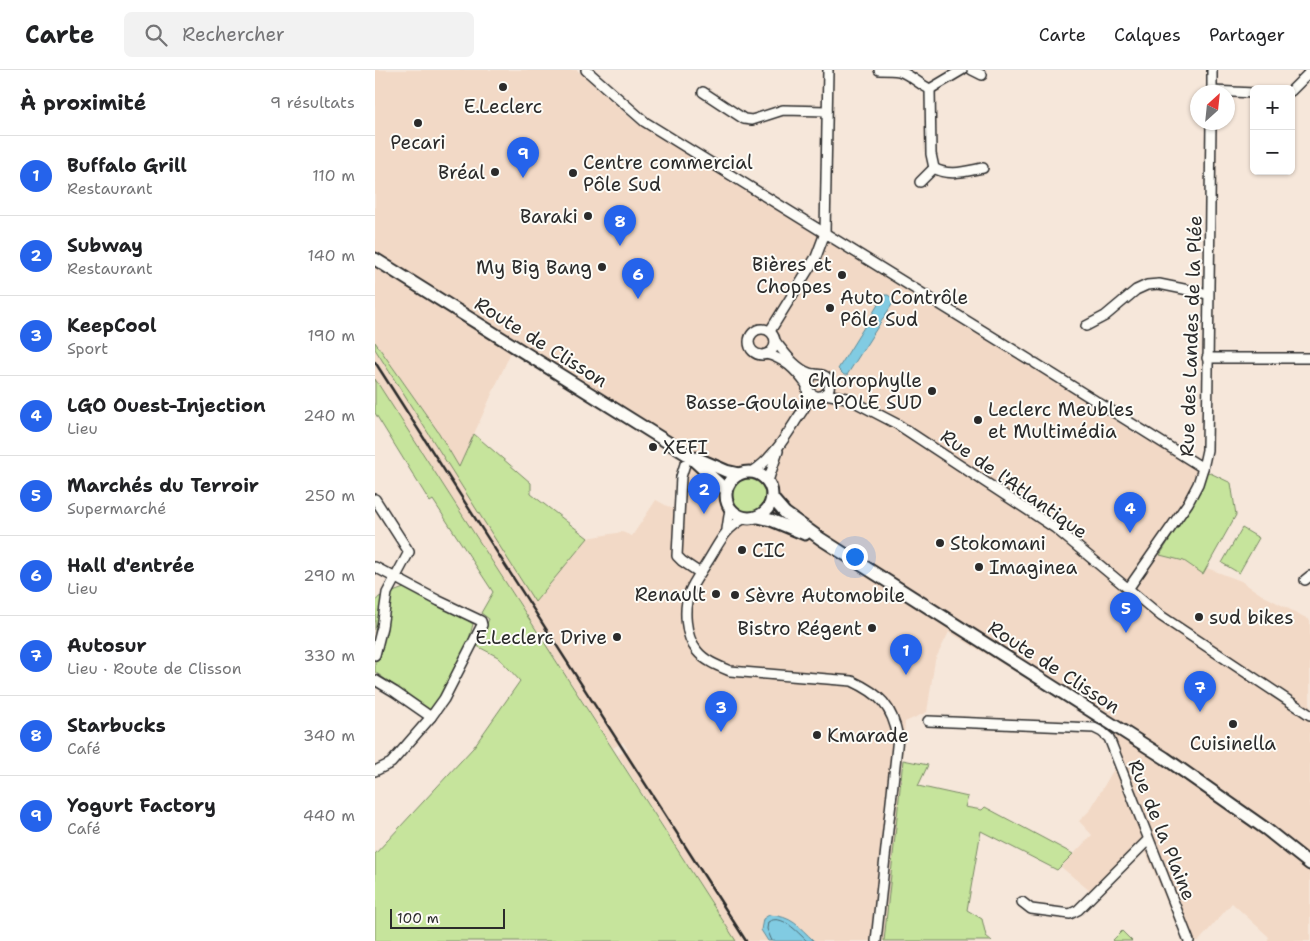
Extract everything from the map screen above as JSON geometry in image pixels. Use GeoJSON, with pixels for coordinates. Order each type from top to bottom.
{"type":"FeatureCollection","features":[{"type":"Feature","properties":{"kind":"main road","name":"Route de Clisson"},"geometry":{"type":"LineString","coordinates":[[375,259],[686,459],[726,490]]}},
{"type":"Feature","properties":{"kind":"main road","name":"Route de Clisson"},"geometry":{"type":"LineString","coordinates":[[686,459],[739,474],[752,472]]}},
{"type":"Feature","properties":{"kind":"main road"},"geometry":{"type":"LineString","coordinates":[[752,472],[758,473],[768,481],[773,492],[769,508],[758,517]]}},
{"type":"Feature","properties":{"kind":"main road"},"geometry":{"type":"LineString","coordinates":[[739,474],[729,483],[725,497],[734,514],[745,518]]}},
{"type":"Feature","properties":{"kind":"main road","name":"Route de Clisson"},"geometry":{"type":"LineString","coordinates":[[772,498],[785,513],[821,539],[1165,758],[1266,829],[1310,864]]}},
{"type":"Feature","properties":{"kind":"main road","name":"Route de Clisson"},"geometry":{"type":"LineString","coordinates":[[745,518],[758,517],[771,520],[821,539]]}},
{"type":"Feature","properties":{"kind":"main road","name":"Route de Clisson"},"geometry":{"type":"LineString","coordinates":[[1266,829],[1310,854]]}},
{"type":"Feature","properties":{"kind":"street"},"geometry":{"type":"LineString","coordinates":[[586,70],[645,122],[1203,468]]}},
{"type":"Feature","properties":{"kind":"street"},"geometry":{"type":"LineString","coordinates":[[770,331],[816,257],[825,233],[828,70]]}},
{"type":"Feature","properties":{"kind":"street"},"geometry":{"type":"LineString","coordinates":[[879,70],[897,70],[930,90]]}},
{"type":"Feature","properties":{"kind":"street"},"geometry":{"type":"LineString","coordinates":[[930,90],[962,70]]}},
{"type":"Feature","properties":{"kind":"street"},"geometry":{"type":"LineString","coordinates":[[971,70],[982,75]]}},
{"type":"Feature","properties":{"kind":"street"},"geometry":{"type":"LineString","coordinates":[[1212,70],[1212,85]]}},
{"type":"Feature","properties":{"kind":"street"},"geometry":{"type":"LineString","coordinates":[[1295,87],[1310,72]]}},
{"type":"Feature","properties":{"kind":"street"},"geometry":{"type":"LineString","coordinates":[[930,90],[931,154],[934,168],[940,172],[961,173],[983,168]]}},
{"type":"Feature","properties":{"kind":"street"},"geometry":{"type":"LineString","coordinates":[[703,92],[744,119],[752,120],[783,110],[827,111]]}},
{"type":"Feature","properties":{"kind":"street"},"geometry":{"type":"LineString","coordinates":[[1235,93],[1250,93]]}},
{"type":"Feature","properties":{"kind":"street","name":"Rue des Landes de la Plée"},"geometry":{"type":"LineString","coordinates":[[1128,589],[1188,503],[1203,468],[1207,450],[1211,130]]}},
{"type":"Feature","properties":{"kind":"street"},"geometry":{"type":"LineString","coordinates":[[920,182],[934,168]]}},
{"type":"Feature","properties":{"kind":"street"},"geometry":{"type":"LineString","coordinates":[[1086,326],[1105,316],[1136,290],[1147,285],[1159,284],[1208,294]]}},
{"type":"Feature","properties":{"kind":"street"},"geometry":{"type":"LineString","coordinates":[[760,329],[770,331],[774,336],[775,342],[773,350],[759,355],[753,352],[749,342],[752,333],[760,329]]}},
{"type":"Feature","properties":{"kind":"street"},"geometry":{"type":"LineString","coordinates":[[775,342],[802,370],[825,376],[826,392]]}},
{"type":"Feature","properties":{"kind":"street"},"geometry":{"type":"LineString","coordinates":[[766,354],[784,360],[796,371],[811,394],[816,397],[826,392]]}},
{"type":"Feature","properties":{"kind":"street"},"geometry":{"type":"LineString","coordinates":[[1207,358],[1310,358]]}},
{"type":"Feature","properties":{"kind":"street"},"geometry":{"type":"LineString","coordinates":[[807,402],[808,380],[814,374]]}},
{"type":"Feature","properties":{"kind":"street"},"geometry":{"type":"LineString","coordinates":[[752,472],[762,466],[780,445],[807,402],[826,392]]}},
{"type":"Feature","properties":{"kind":"street","name":"Rue de l'Atlantique"},"geometry":{"type":"LineString","coordinates":[[826,392],[847,398],[897,424],[1055,528],[1161,616],[1310,715]]}},
{"type":"Feature","properties":{"kind":"street"},"geometry":{"type":"LineString","coordinates":[[768,481],[780,445]]}},
{"type":"Feature","properties":{"kind":"street"},"geometry":{"type":"LineString","coordinates":[[686,459],[681,477],[677,556],[701,573]]}},
{"type":"Feature","properties":{"kind":"street"},"geometry":{"type":"LineString","coordinates":[[375,499],[409,552],[387,594],[375,655]]}},
{"type":"Feature","properties":{"kind":"street"},"geometry":{"type":"LineString","coordinates":[[730,509],[727,529],[691,590],[685,612],[696,650],[708,660],[730,671],[853,682],[867,688],[882,699],[896,724],[898,737],[876,941]]}},
{"type":"Feature","properties":{"kind":"street"},"geometry":{"type":"LineString","coordinates":[[727,529],[745,518]]}},
{"type":"Feature","properties":{"kind":"street"},"geometry":{"type":"LineString","coordinates":[[375,567],[395,579],[481,621],[482,625],[444,699],[431,717],[391,763],[375,771]]}},
{"type":"Feature","properties":{"kind":"street"},"geometry":{"type":"LineString","coordinates":[[375,680],[431,717]]}},
{"type":"Feature","properties":{"kind":"street","name":"Rue de la Plaine"},"geometry":{"type":"LineString","coordinates":[[928,721],[1094,728],[1102,732],[1109,738],[1189,941]]}},
{"type":"Feature","properties":{"kind":"street"},"geometry":{"type":"LineString","coordinates":[[1022,902],[1031,909],[1070,914],[1078,910],[1148,840]]}},
{"type":"Feature","properties":{"kind":"shaded area"},"geometry":{"type":"Polygon","coordinates":[[[375,70],[577,70],[635,122],[1141,437],[1206,471],[1195,498],[1160,555],[1184,561],[1203,574],[1207,568],[1241,581],[1262,595],[1310,620],[1310,941],[1267,941],[1269,937],[1232,903],[1199,941],[1183,941],[1145,850],[1120,870],[1096,896],[1061,867],[1092,835],[1079,821],[1090,810],[1115,767],[1105,743],[1113,733],[949,632],[935,660],[927,712],[905,722],[896,835],[884,941],[736,941],[618,755],[628,750],[623,742],[613,748],[375,379],[375,349],[535,602],[588,538],[622,532],[632,536],[656,500],[673,509],[684,456],[511,352],[459,467],[439,433],[375,342],[375,70]]]}},
{"type":"Feature","properties":{"kind":"green space"},"geometry":{"type":"Polygon","coordinates":[[[375,342],[439,433],[459,467],[474,434],[531,483],[531,494],[588,538],[535,602],[375,349],[375,342]]]}},
{"type":"Feature","properties":{"kind":"green space"},"geometry":{"type":"Polygon","coordinates":[[[375,379],[736,941],[375,941],[375,854],[473,748],[520,681],[498,657],[477,646],[489,619],[481,613],[493,592],[433,500],[430,502],[375,413],[375,379]]]}},
{"type":"Feature","properties":{"kind":"green space"},"geometry":{"type":"Polygon","coordinates":[[[1206,471],[1231,483],[1236,515],[1203,574],[1184,561],[1160,555],[1195,498],[1206,471]]]}},
{"type":"Feature","properties":{"kind":"green space"},"geometry":{"type":"Polygon","coordinates":[[[748,479],[760,484],[765,496],[760,508],[748,513],[736,508],[731,496],[736,484],[748,479]]]}},
{"type":"Feature","properties":{"kind":"green space"},"geometry":{"type":"Polygon","coordinates":[[[1242,528],[1259,538],[1239,573],[1222,563],[1242,528]]]}},
{"type":"Feature","properties":{"kind":"green space"},"geometry":{"type":"Polygon","coordinates":[[[404,588],[461,616],[473,624],[465,655],[432,712],[375,672],[375,602],[379,597],[404,588]]]}},
{"type":"Feature","properties":{"kind":"green space"},"geometry":{"type":"Polygon","coordinates":[[[903,760],[928,765],[918,786],[968,797],[965,807],[982,810],[985,807],[1073,854],[1057,870],[981,831],[967,910],[982,919],[986,936],[992,941],[884,941],[903,760]]]}},
{"type":"Feature","properties":{"kind":"green space"},"geometry":{"type":"Polygon","coordinates":[[[1122,931],[1132,941],[1112,941],[1122,931]]]}},
{"type":"Feature","properties":{"kind":"water"},"geometry":{"type":"Polygon","coordinates":[[[884,295],[892,298],[893,303],[847,375],[844,375],[838,369],[884,295]]]}},
{"type":"Feature","properties":{"kind":"water"},"geometry":{"type":"Polygon","coordinates":[[[769,915],[789,920],[799,926],[814,941],[768,941],[761,930],[763,919],[769,915]]]}},
{"type":"Feature","properties":{"kind":"railway"},"geometry":{"type":"LineString","coordinates":[[375,362],[746,941]]}},
{"type":"Feature","properties":{"kind":"place","name":"E.Leclerc"},"geometry":{"type":"Point","coordinates":[503,87]}},
{"type":"Feature","properties":{"kind":"place","name":"Pecari"},"geometry":{"type":"Point","coordinates":[418,123]}},
{"type":"Feature","properties":{"kind":"place","name":"Bréal"},"geometry":{"type":"Point","coordinates":[495,172]}},
{"type":"Feature","properties":{"kind":"place","name":"Centre commercial Pôle Sud"},"geometry":{"type":"Point","coordinates":[573,173]}},
{"type":"Feature","properties":{"kind":"place","name":"Yogurt Factory"},"geometry":{"type":"Point","coordinates":[523,178]}},
{"type":"Feature","properties":{"kind":"place","name":"Baraki"},"geometry":{"type":"Point","coordinates":[588,216]}},
{"type":"Feature","properties":{"kind":"place","name":"Starbucks"},"geometry":{"type":"Point","coordinates":[620,246]}},
{"type":"Feature","properties":{"kind":"place","name":"My Big Bang"},"geometry":{"type":"Point","coordinates":[602,267]}},
{"type":"Feature","properties":{"kind":"place","name":"Bières et Choppes"},"geometry":{"type":"Point","coordinates":[842,275]}},
{"type":"Feature","properties":{"kind":"place","name":"Hall d'entrée"},"geometry":{"type":"Point","coordinates":[638,299]}},
{"type":"Feature","properties":{"kind":"place","name":"Auto Contrôle Pôle Sud"},"geometry":{"type":"Point","coordinates":[830,308]}},
{"type":"Feature","properties":{"kind":"place","name":"Chlorophylle Basse-Goulaine POLE SUD"},"geometry":{"type":"Point","coordinates":[932,391]}},
{"type":"Feature","properties":{"kind":"place","name":"Leclerc Meubles et Multimédia"},"geometry":{"type":"Point","coordinates":[978,420]}},
{"type":"Feature","properties":{"kind":"place","name":"XEFI"},"geometry":{"type":"Point","coordinates":[653,447]}},
{"type":"Feature","properties":{"kind":"place","name":"Subway"},"geometry":{"type":"Point","coordinates":[704,514]}},
{"type":"Feature","properties":{"kind":"place","name":"LGO Ouest-Injection"},"geometry":{"type":"Point","coordinates":[1130,533]}},
{"type":"Feature","properties":{"kind":"place","name":"Stokomani"},"geometry":{"type":"Point","coordinates":[940,543]}},
{"type":"Feature","properties":{"kind":"place","name":"CIC"},"geometry":{"type":"Point","coordinates":[742,550]}},
{"type":"Feature","properties":{"kind":"place","name":"Imaginea"},"geometry":{"type":"Point","coordinates":[979,567]}},
{"type":"Feature","properties":{"kind":"place","name":"Renault"},"geometry":{"type":"Point","coordinates":[716,594]}},
{"type":"Feature","properties":{"kind":"place","name":"Sèvre Automobile"},"geometry":{"type":"Point","coordinates":[735,595]}},
{"type":"Feature","properties":{"kind":"place","name":"sud bikes"},"geometry":{"type":"Point","coordinates":[1199,617]}},
{"type":"Feature","properties":{"kind":"place","name":"Bistro Régent"},"geometry":{"type":"Point","coordinates":[872,628]}},
{"type":"Feature","properties":{"kind":"place","name":"Marchés du Terroir"},"geometry":{"type":"Point","coordinates":[1126,633]}},
{"type":"Feature","properties":{"kind":"place","name":"E.Leclerc Drive"},"geometry":{"type":"Point","coordinates":[617,637]}},
{"type":"Feature","properties":{"kind":"place","name":"Buffalo Grill"},"geometry":{"type":"Point","coordinates":[906,675]}},
{"type":"Feature","properties":{"kind":"place","name":"Autosur"},"geometry":{"type":"Point","coordinates":[1200,712]}},
{"type":"Feature","properties":{"kind":"place","name":"Cuisinella"},"geometry":{"type":"Point","coordinates":[1233,724]}},
{"type":"Feature","properties":{"kind":"place","name":"KeepCool"},"geometry":{"type":"Point","coordinates":[721,732]}},
{"type":"Feature","properties":{"kind":"place","name":"Kmarade"},"geometry":{"type":"Point","coordinates":[817,735]}}]}
